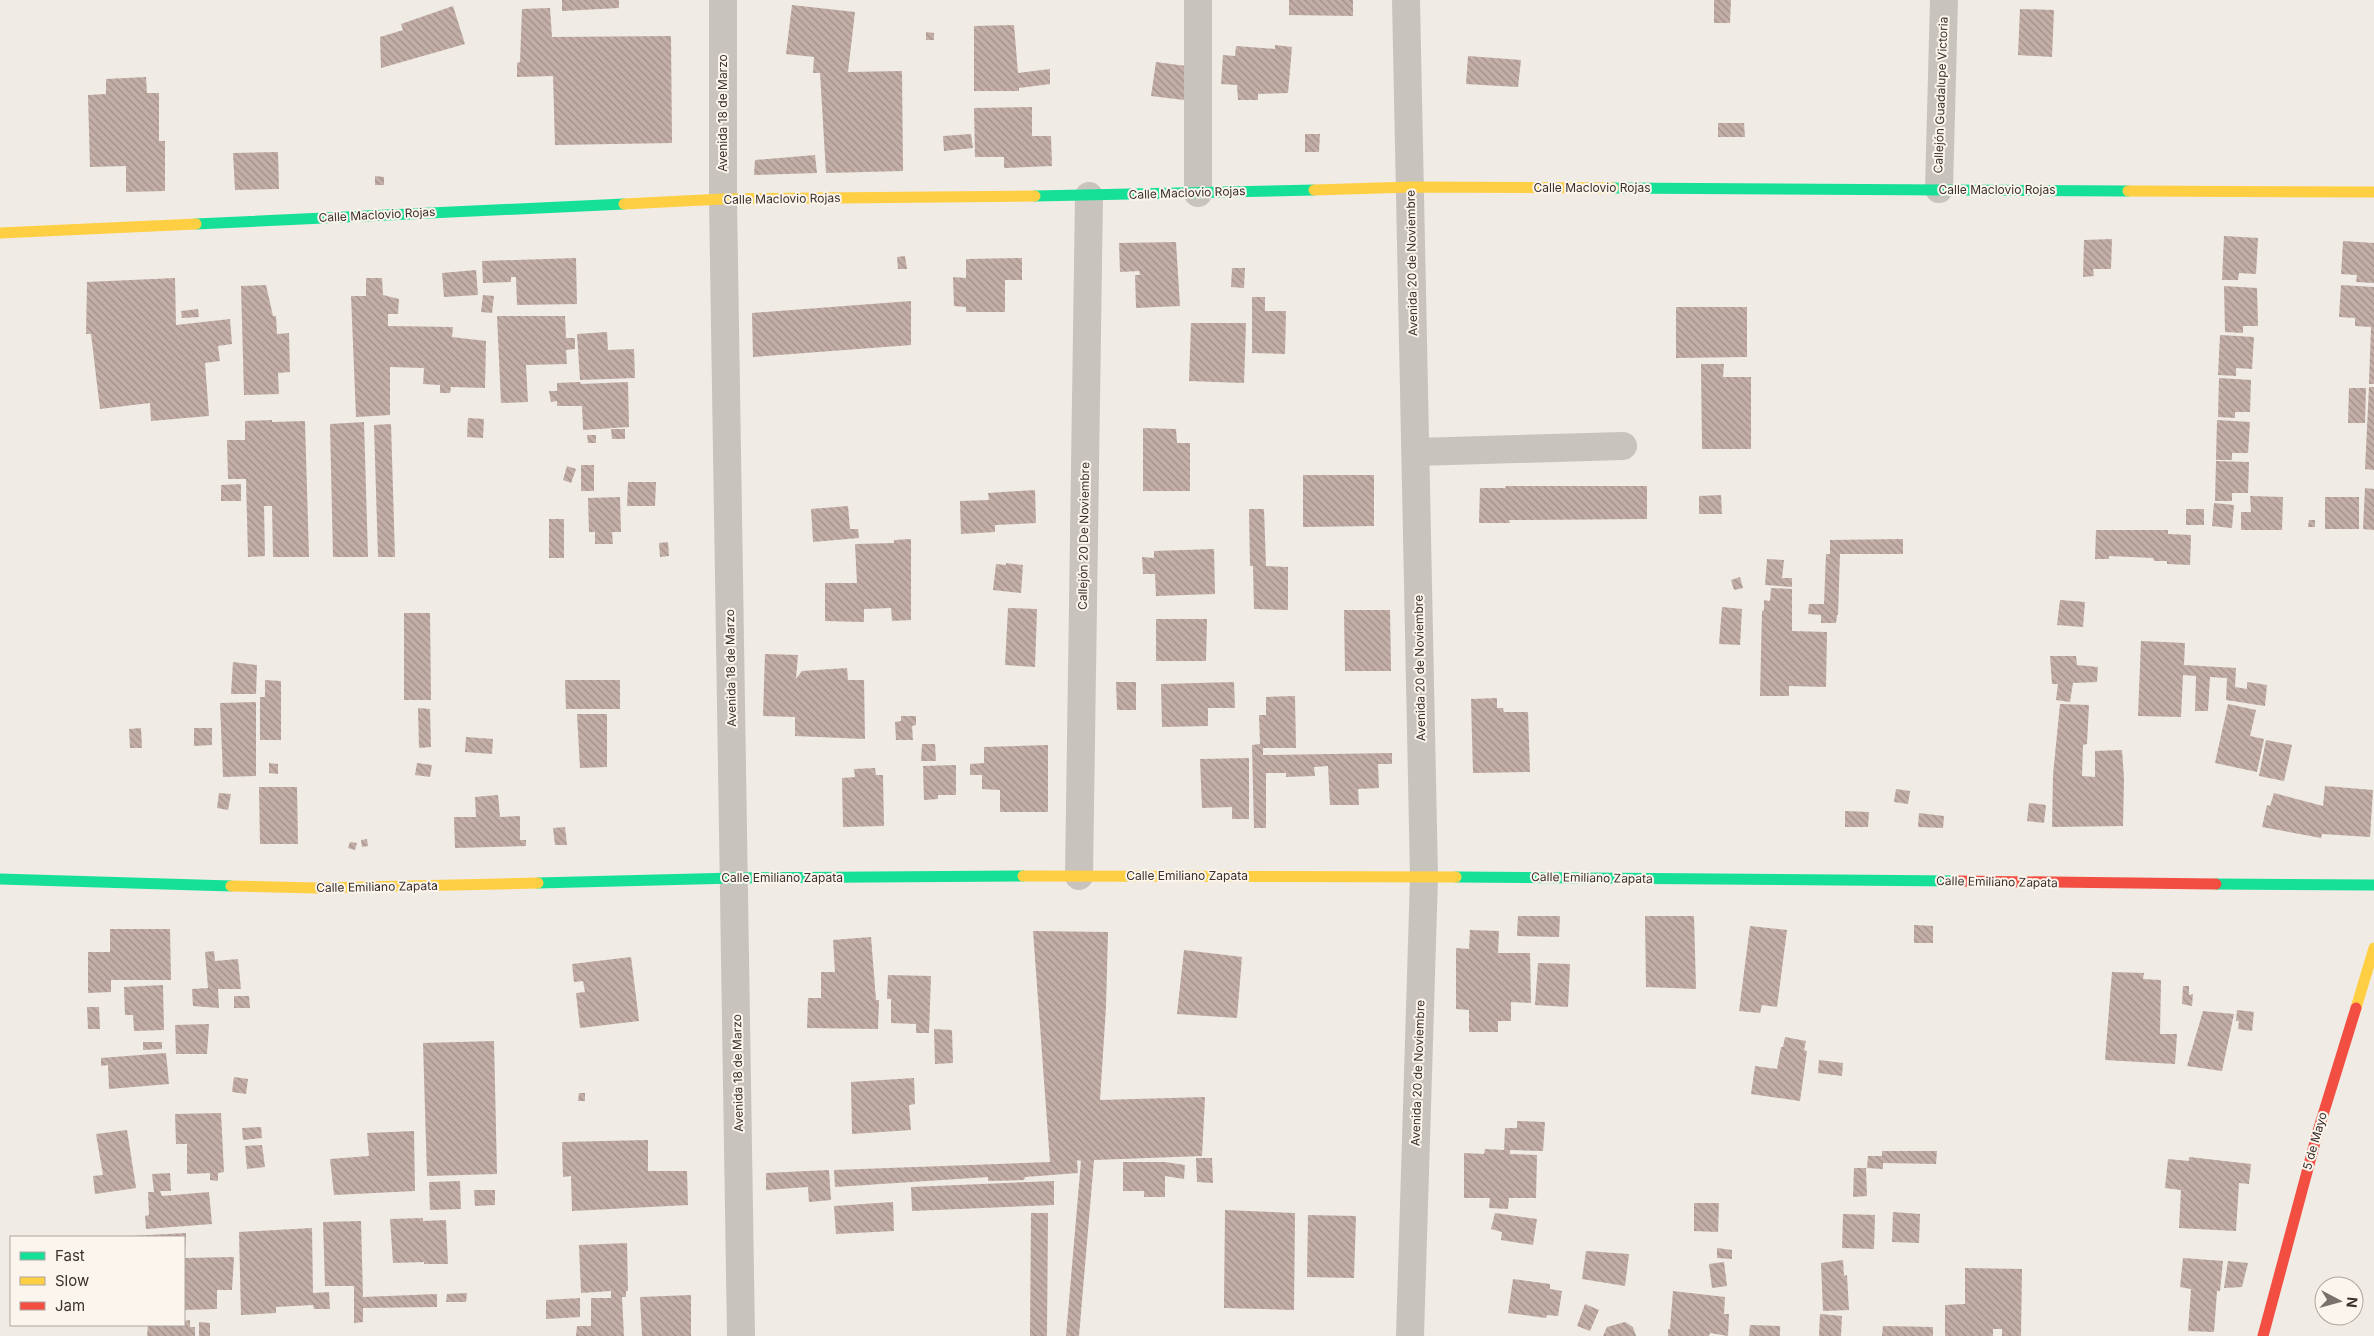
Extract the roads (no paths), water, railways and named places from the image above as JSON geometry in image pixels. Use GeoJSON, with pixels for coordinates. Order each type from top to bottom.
{"type":"FeatureCollection","features":[{"type":"Feature","properties":{"kind":"street","name":"Avenida 18 de Marzo"},"geometry":{"type":"LineString","coordinates":[[723,0],[723,199],[741,1336]]}},
{"type":"Feature","properties":{"kind":"street"},"geometry":{"type":"LineString","coordinates":[[1198,0],[1198,193]]}},
{"type":"Feature","properties":{"kind":"street","name":"Avenida 20 de Noviembre"},"geometry":{"type":"LineString","coordinates":[[1406,0],[1424,877],[1410,1336]]}},
{"type":"Feature","properties":{"kind":"street","name":"Callejón Guadalupe Victoria"},"geometry":{"type":"LineString","coordinates":[[1939,189],[1944,0]]}},
{"type":"Feature","properties":{"kind":"street","name":"Calle Maclovio Rojas"},"geometry":{"type":"LineString","coordinates":[[0,233],[723,199],[1089,196],[1411,187],[2374,192]]}},
{"type":"Feature","properties":{"kind":"street","name":"Callejón 20 De Noviembre"},"geometry":{"type":"LineString","coordinates":[[1078,876],[1089,196]]}},
{"type":"Feature","properties":{"kind":"street"},"geometry":{"type":"LineString","coordinates":[[1416,452],[1623,446]]}},
{"type":"Feature","properties":{"kind":"street","name":"Calle Emiliano Zapata"},"geometry":{"type":"LineString","coordinates":[[0,879],[316,888],[735,878],[1078,876],[1424,877],[2374,886]]}},
{"type":"Feature","properties":{"kind":"street","name":"5 de Mayo"},"geometry":{"type":"LineString","coordinates":[[2263,1336],[2318,1131],[2374,948]]}}]}
